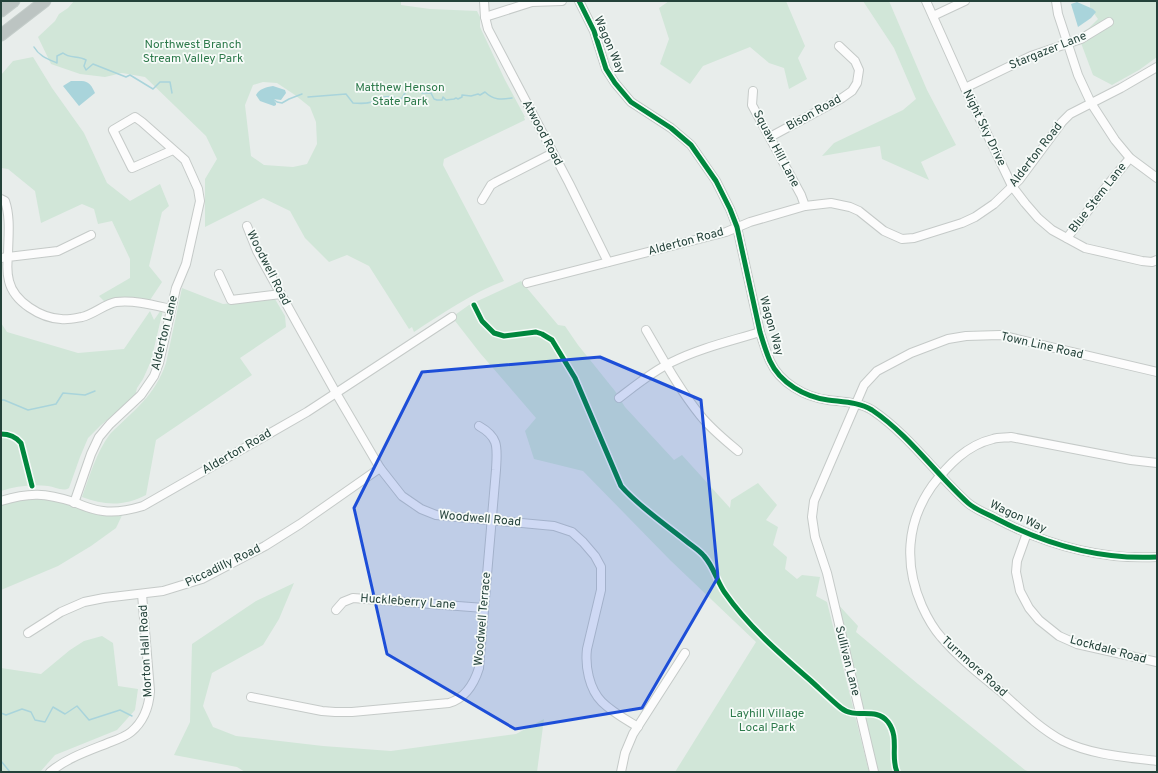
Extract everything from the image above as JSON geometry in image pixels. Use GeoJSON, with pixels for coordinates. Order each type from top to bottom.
{"type":"FeatureCollection","features":[{"type":"Feature","properties":{"kind":"highway"},"geometry":{"type":"LineString","coordinates":[[1,11],[14,1]]}},
{"type":"Feature","properties":{"kind":"highway"},"geometry":{"type":"LineString","coordinates":[[1,35],[45,1]]}},
{"type":"Feature","properties":{"kind":"street","name":"Atwood Road"},"geometry":{"type":"LineString","coordinates":[[484,1],[484,17],[488,29],[608,262]]}},
{"type":"Feature","properties":{"kind":"street"},"geometry":{"type":"LineString","coordinates":[[484,17],[532,2],[562,1]]}},
{"type":"Feature","properties":{"kind":"street","name":"Wagon Way"},"geometry":{"type":"LineString","coordinates":[[578,1],[594,31],[606,69],[615,83],[631,102],[671,128],[691,145],[716,181],[730,209],[736,227],[760,332],[770,362],[783,378],[794,388],[815,398],[856,404],[869,409],[887,421],[969,504],[1027,533],[1056,545],[1104,556],[1137,558],[1157,557]]}},
{"type":"Feature","properties":{"kind":"street","name":"Night Sky Drive"},"geometry":{"type":"LineString","coordinates":[[926,1],[965,88],[1012,186],[1038,218],[1052,230],[1085,248],[1142,261],[1152,262],[1157,260]]}},
{"type":"Feature","properties":{"kind":"street"},"geometry":{"type":"LineString","coordinates":[[933,16],[966,1]]}},
{"type":"Feature","properties":{"kind":"street"},"geometry":{"type":"LineString","coordinates":[[1056,1],[1060,18],[1059,30],[1066,44],[1069,61],[1076,69],[1091,103],[1115,140],[1130,158],[1157,178]]}},
{"type":"Feature","properties":{"kind":"street","name":"Stargazer Lane"},"geometry":{"type":"LineString","coordinates":[[965,88],[1030,56],[1081,39],[1109,22]]}},
{"type":"Feature","properties":{"kind":"street","name":"Bison Road"},"geometry":{"type":"LineString","coordinates":[[770,137],[842,98],[852,91],[857,83],[858,70],[855,60],[839,46]]}},
{"type":"Feature","properties":{"kind":"street","name":"Alderton Road"},"geometry":{"type":"LineString","coordinates":[[527,283],[726,232],[750,222],[806,206],[831,203],[850,207],[859,211],[884,231],[902,239],[914,238],[962,223],[975,217],[994,204],[1012,186],[1026,171],[1062,122],[1070,114],[1157,68]]}},
{"type":"Feature","properties":{"kind":"street","name":"Squaw Hill Lane"},"geometry":{"type":"LineString","coordinates":[[753,91],[752,105],[806,206]]}},
{"type":"Feature","properties":{"kind":"street","name":"Alderton Lane"},"geometry":{"type":"LineString","coordinates":[[74,502],[91,454],[99,437],[110,424],[141,395],[154,376],[159,363],[176,288],[186,264],[200,201],[198,189],[185,160],[135,117],[113,130],[132,168],[173,150]]}},
{"type":"Feature","properties":{"kind":"street"},"geometry":{"type":"LineString","coordinates":[[482,200],[491,186],[496,182],[553,154]]}},
{"type":"Feature","properties":{"kind":"street","name":"Blue Stem Lane"},"geometry":{"type":"LineString","coordinates":[[1067,238],[1130,158]]}},
{"type":"Feature","properties":{"kind":"street"},"geometry":{"type":"LineString","coordinates":[[1,199],[5,201],[8,208],[5,257],[9,282],[23,303],[46,316],[60,319],[71,319],[84,316],[114,302],[130,301],[171,309]]}},
{"type":"Feature","properties":{"kind":"street","name":"Woodwell Road"},"geometry":{"type":"LineString","coordinates":[[247,226],[257,251],[336,393],[380,468],[402,496],[421,509],[436,515],[554,526],[566,529],[572,532],[583,542],[595,556],[601,567],[602,590],[587,649],[587,668],[592,686],[601,701],[617,714],[638,727]]}},
{"type":"Feature","properties":{"kind":"street"},"geometry":{"type":"LineString","coordinates":[[5,257],[58,251],[91,235]]}},
{"type":"Feature","properties":{"kind":"street"},"geometry":{"type":"LineString","coordinates":[[219,274],[231,300],[281,294]]}},
{"type":"Feature","properties":{"kind":"street","name":"Alderton Road"},"geometry":{"type":"LineString","coordinates":[[1,501],[26,494],[42,494],[102,511],[124,511],[143,506],[307,412],[452,317]]}},
{"type":"Feature","properties":{"kind":"street"},"geometry":{"type":"LineString","coordinates":[[646,330],[683,392],[701,416],[718,435],[738,451]]}},
{"type":"Feature","properties":{"kind":"street"},"geometry":{"type":"LineString","coordinates":[[619,398],[641,381],[667,365],[705,348],[760,332]]}},
{"type":"Feature","properties":{"kind":"street","name":"Town Line Road"},"geometry":{"type":"LineString","coordinates":[[827,573],[816,537],[812,517],[814,500],[864,385],[877,371],[911,353],[948,339],[966,336],[1000,335],[1157,372]]}},
{"type":"Feature","properties":{"kind":"street","name":"Woodwell Terrace"},"geometry":{"type":"LineString","coordinates":[[251,697],[322,711],[352,712],[454,701],[463,696],[475,681],[479,668],[497,448],[493,436],[479,426]]}},
{"type":"Feature","properties":{"kind":"street","name":"Turnmore Road"},"geometry":{"type":"LineString","coordinates":[[1157,463],[1131,460],[1011,437],[994,439],[979,444],[958,456],[941,474],[923,500],[915,518],[911,536],[910,555],[911,572],[917,596],[940,637],[964,661],[1044,730],[1078,747],[1105,755],[1157,761]]}},
{"type":"Feature","properties":{"kind":"street","name":"Piccadilly Road"},"geometry":{"type":"LineString","coordinates":[[28,633],[61,612],[84,602],[104,598],[163,591],[202,579],[265,546],[300,524],[380,468]]}},
{"type":"Feature","properties":{"kind":"street","name":"Lockdale Road"},"geometry":{"type":"LineString","coordinates":[[1027,533],[1017,561],[1016,572],[1020,591],[1029,608],[1039,620],[1059,636],[1077,644],[1157,662]]}},
{"type":"Feature","properties":{"kind":"street","name":"Sullivan Lane"},"geometry":{"type":"LineString","coordinates":[[827,573],[874,772]]}},
{"type":"Feature","properties":{"kind":"street","name":"Morton Hall Road"},"geometry":{"type":"LineString","coordinates":[[50,772],[61,763],[131,732],[141,720],[147,709],[150,691],[142,594]]}},
{"type":"Feature","properties":{"kind":"street","name":"Huckleberry Lane"},"geometry":{"type":"LineString","coordinates":[[336,610],[343,602],[353,598],[484,608]]}},
{"type":"Feature","properties":{"kind":"street"},"geometry":{"type":"LineString","coordinates":[[621,772],[625,753],[633,734],[685,652]]}},
{"type":"Feature","properties":{"kind":"highlighted area"},"geometry":{"type":"Polygon","coordinates":[[[600,357],[701,400],[718,577],[642,708],[515,729],[387,654],[354,508],[422,372],[600,357]]]}},
{"type":"Feature","properties":{"kind":"green space"},"geometry":{"type":"Polygon","coordinates":[[[74,1],[401,1],[401,5],[430,9],[477,11],[480,17],[480,27],[505,80],[525,117],[525,120],[444,159],[443,165],[504,281],[469,297],[414,332],[412,327],[409,329],[369,266],[347,255],[329,262],[305,238],[290,211],[263,198],[205,227],[205,179],[217,159],[206,136],[145,77],[122,73],[105,77],[80,74],[51,64],[38,37],[55,21],[59,14],[68,8],[74,1]],[[263,82],[253,85],[245,105],[251,156],[264,165],[293,167],[307,164],[317,144],[316,122],[310,107],[277,83],[263,82]]]}},
{"type":"Feature","properties":{"kind":"green space"},"geometry":{"type":"Polygon","coordinates":[[[669,1],[786,1],[805,46],[798,58],[807,79],[789,89],[784,68],[769,63],[750,47],[703,66],[690,84],[660,64],[669,39],[659,8],[669,1]]]}},
{"type":"Feature","properties":{"kind":"green space"},"geometry":{"type":"Polygon","coordinates":[[[863,1],[889,1],[927,90],[956,145],[921,162],[929,180],[882,159],[880,146],[822,156],[834,143],[903,110],[916,99],[894,48],[863,1]]]}},
{"type":"Feature","properties":{"kind":"green space"},"geometry":{"type":"Polygon","coordinates":[[[1090,1],[1157,1],[1157,57],[1139,70],[1112,85],[1093,75],[1078,35],[1089,28],[1098,19],[1090,8],[1090,1]]]}},
{"type":"Feature","properties":{"kind":"green space"},"geometry":{"type":"Polygon","coordinates":[[[33,57],[52,88],[84,133],[107,183],[130,201],[160,184],[169,206],[162,212],[149,266],[162,282],[150,300],[127,298],[104,301],[99,296],[130,278],[130,259],[112,221],[98,224],[94,209],[82,204],[41,223],[35,191],[8,169],[1,168],[1,75],[13,61],[33,57]]]}},
{"type":"Feature","properties":{"kind":"green space","name":"Layhill Village Local Park"},"geometry":{"type":"Polygon","coordinates":[[[521,281],[558,325],[565,326],[578,345],[615,391],[625,407],[674,460],[682,455],[730,508],[731,500],[758,483],[777,505],[766,520],[778,527],[773,545],[787,557],[785,569],[797,579],[802,575],[820,577],[816,596],[827,602],[869,772],[675,772],[756,642],[670,560],[583,471],[534,459],[525,431],[536,418],[480,353],[452,317],[469,305],[521,281]]]}},
{"type":"Feature","properties":{"kind":"green space"},"geometry":{"type":"Polygon","coordinates":[[[182,288],[223,304],[275,299],[285,316],[286,327],[240,358],[252,375],[156,440],[146,495],[138,499],[115,504],[99,502],[82,497],[94,464],[105,441],[110,434],[150,394],[161,375],[166,363],[182,288]]]}},
{"type":"Feature","properties":{"kind":"green space"},"geometry":{"type":"Polygon","coordinates":[[[161,310],[163,310],[151,361],[137,388],[135,396],[88,438],[69,488],[62,489],[42,485],[30,485],[1,491],[1,323],[7,332],[78,353],[124,349],[150,311],[154,320],[161,310]]]}},
{"type":"Feature","properties":{"kind":"green space"},"geometry":{"type":"Polygon","coordinates":[[[26,494],[124,511],[116,528],[91,546],[58,566],[1,590],[1,501],[26,494]]]}},
{"type":"Feature","properties":{"kind":"green space"},"geometry":{"type":"Polygon","coordinates":[[[294,583],[279,619],[263,645],[212,673],[203,706],[213,727],[236,736],[323,746],[391,751],[516,734],[544,719],[537,772],[245,772],[237,767],[174,755],[190,722],[192,644],[256,601],[294,583]]]}},
{"type":"Feature","properties":{"kind":"green space"},"geometry":{"type":"Polygon","coordinates":[[[835,601],[858,626],[856,632],[918,684],[1025,770],[1030,772],[876,772],[835,601]]]}},
{"type":"Feature","properties":{"kind":"green space"},"geometry":{"type":"Polygon","coordinates":[[[102,636],[113,643],[118,686],[138,689],[135,710],[117,730],[55,755],[40,772],[1,772],[1,668],[41,674],[70,650],[84,641],[102,636]]]}},
{"type":"Feature","properties":{"kind":"water"},"geometry":{"type":"Polygon","coordinates":[[[1077,2],[1093,9],[1096,12],[1091,18],[1078,27],[1071,4],[1077,2]]]}},
{"type":"Feature","properties":{"kind":"water"},"geometry":{"type":"Polygon","coordinates":[[[71,81],[88,83],[91,85],[95,93],[79,106],[63,86],[71,81]]]}},
{"type":"Feature","properties":{"kind":"water"},"geometry":{"type":"Polygon","coordinates":[[[273,86],[285,90],[286,93],[281,100],[273,99],[276,103],[274,106],[260,101],[256,95],[259,91],[273,86]]]}},
{"type":"Feature","properties":{"kind":"waterway"},"geometry":{"type":"LineString","coordinates":[[34,47],[41,55],[57,63],[57,56],[63,53],[68,56],[86,60],[84,66],[86,70],[93,64],[126,77],[130,75],[153,89],[160,82],[170,82],[172,93]]}},
{"type":"Feature","properties":{"kind":"waterway"},"geometry":{"type":"LineString","coordinates":[[422,93],[431,93],[434,99],[437,100],[442,100],[443,97],[446,100],[458,99],[462,97],[462,95],[480,95],[485,92],[491,97],[497,99],[512,98]]}},
{"type":"Feature","properties":{"kind":"waterway"},"geometry":{"type":"LineString","coordinates":[[308,97],[346,94],[353,103],[364,103],[375,101],[381,97],[394,97],[396,100],[402,98],[405,93]]}},
{"type":"Feature","properties":{"kind":"waterway"},"geometry":{"type":"LineString","coordinates":[[273,99],[282,103],[302,94]]}},
{"type":"Feature","properties":{"kind":"waterway"},"geometry":{"type":"LineString","coordinates":[[1,400],[28,410],[56,404],[63,393],[85,395],[95,391]]}},
{"type":"Feature","properties":{"kind":"waterway"},"geometry":{"type":"LineString","coordinates":[[1,713],[6,715],[22,709],[31,712],[35,720],[45,722],[53,707],[65,714],[77,706],[89,720],[120,710],[132,716]]}},
{"type":"Feature","properties":{"kind":"waterway"},"geometry":{"type":"LineString","coordinates":[[1,761],[10,772]]}},
{"type":"Feature","properties":{"kind":"cycle path"},"geometry":{"type":"LineString","coordinates":[[579,1],[594,31],[606,69],[615,83],[631,102],[671,128],[691,145],[716,181],[737,227],[760,332],[770,361],[780,376],[794,388],[811,396],[856,404],[872,410],[898,431],[968,503],[978,510],[1035,536],[1074,549],[1115,556],[1157,557]]}},
{"type":"Feature","properties":{"kind":"cycle path"},"geometry":{"type":"LineString","coordinates":[[474,305],[482,321],[494,333],[504,336],[536,332],[552,340],[575,378],[621,486],[644,508],[702,554],[710,565],[725,593],[744,617],[776,650],[833,701],[847,711],[877,715],[883,717],[888,722],[892,728],[894,760],[897,772]]}},
{"type":"Feature","properties":{"kind":"cycle path"},"geometry":{"type":"LineString","coordinates":[[1,434],[12,436],[21,443],[32,486]]}},
{"type":"Feature","properties":{"kind":"park label","name":"Northwest Branch Stream Valley Park"},"geometry":{"type":"Point","coordinates":[193,52]}},
{"type":"Feature","properties":{"kind":"park label","name":"Matthew Henson State Park"},"geometry":{"type":"Point","coordinates":[400,95]}}]}
